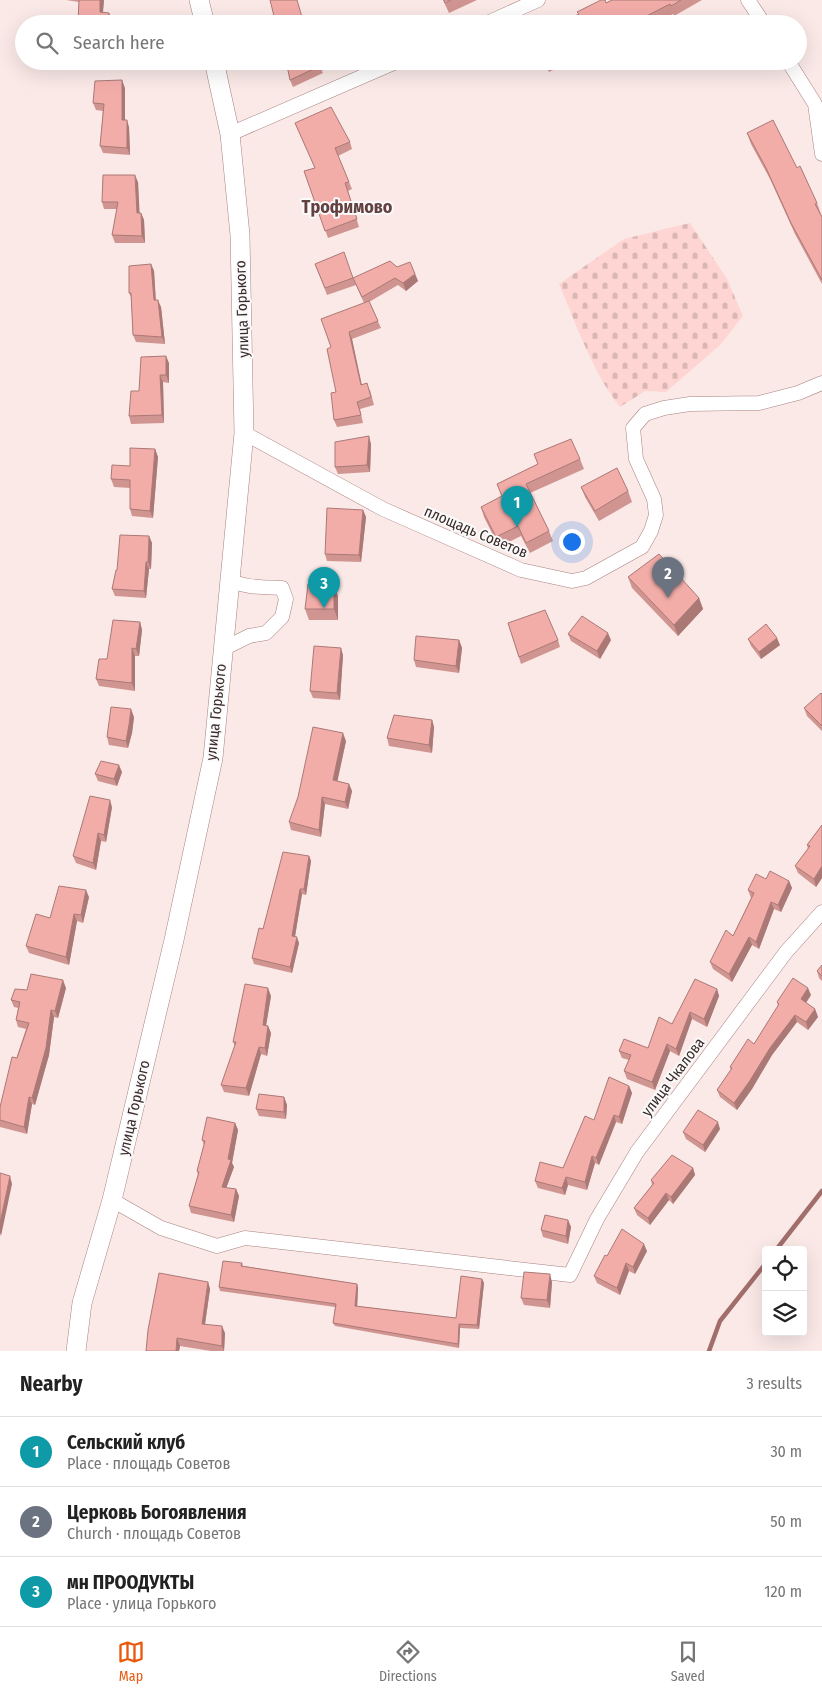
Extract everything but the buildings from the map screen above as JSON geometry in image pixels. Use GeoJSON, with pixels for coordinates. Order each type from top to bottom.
{"type":"FeatureCollection","features":[{"type":"Feature","properties":{"kind":"main road"},"geometry":{"type":"LineString","coordinates":[[199,0],[203,15]]}},
{"type":"Feature","properties":{"kind":"main road","name":"улица Горького"},"geometry":{"type":"LineString","coordinates":[[76,1351],[82,1303],[112,1200],[174,940],[213,758],[244,433],[240,236],[230,134],[216,70]]}},
{"type":"Feature","properties":{"kind":"street"},"geometry":{"type":"LineString","coordinates":[[505,15],[538,0]]}},
{"type":"Feature","properties":{"kind":"street"},"geometry":{"type":"LineString","coordinates":[[748,0],[758,15]]}},
{"type":"Feature","properties":{"kind":"street"},"geometry":{"type":"LineString","coordinates":[[230,134],[377,70]]}},
{"type":"Feature","properties":{"kind":"street"},"geometry":{"type":"LineString","coordinates":[[794,70],[815,104],[822,154]]}},
{"type":"Feature","properties":{"kind":"street","name":"площадь Советов"},"geometry":{"type":"LineString","coordinates":[[244,433],[383,509],[520,570],[572,581],[586,578],[642,547],[651,531],[656,515],[654,499],[636,459],[633,428],[645,414],[664,408],[690,404],[759,403],[798,393],[822,383]]}},
{"type":"Feature","properties":{"kind":"street"},"geometry":{"type":"LineString","coordinates":[[223,649],[249,636],[266,633],[282,617],[286,599],[282,588],[239,584],[229,580]]}},
{"type":"Feature","properties":{"kind":"street","name":"улица Чкалова"},"geometry":{"type":"LineString","coordinates":[[112,1200],[161,1228],[217,1246],[245,1238],[570,1275],[597,1219],[637,1152],[786,952],[822,912]]}},
{"type":"Feature","properties":{"kind":"green space"},"geometry":{"type":"Polygon","coordinates":[[[690,223],[727,279],[743,316],[720,345],[666,392],[645,391],[620,407],[601,379],[593,363],[559,284],[624,239],[690,223]]]}},
{"type":"Feature","properties":{"kind":"waterway"},"geometry":{"type":"LineString","coordinates":[[779,1246],[822,1191]]}},
{"type":"Feature","properties":{"kind":"waterway"},"geometry":{"type":"LineString","coordinates":[[709,1351],[720,1321],[762,1268]]}},
{"type":"Feature","properties":{"kind":"place","name":"Сельский клуб"},"geometry":{"type":"Point","coordinates":[517,527]}},
{"type":"Feature","properties":{"kind":"place","name":"Церковь Богоявления"},"geometry":{"type":"Point","coordinates":[668,598]}},
{"type":"Feature","properties":{"kind":"place","name":"мн ПРООДУКТЫ"},"geometry":{"type":"Point","coordinates":[324,608]}},
{"type":"Feature","properties":{"kind":"district","name":"Трофимово"},"geometry":{"type":"Point","coordinates":[347,207]}}]}
